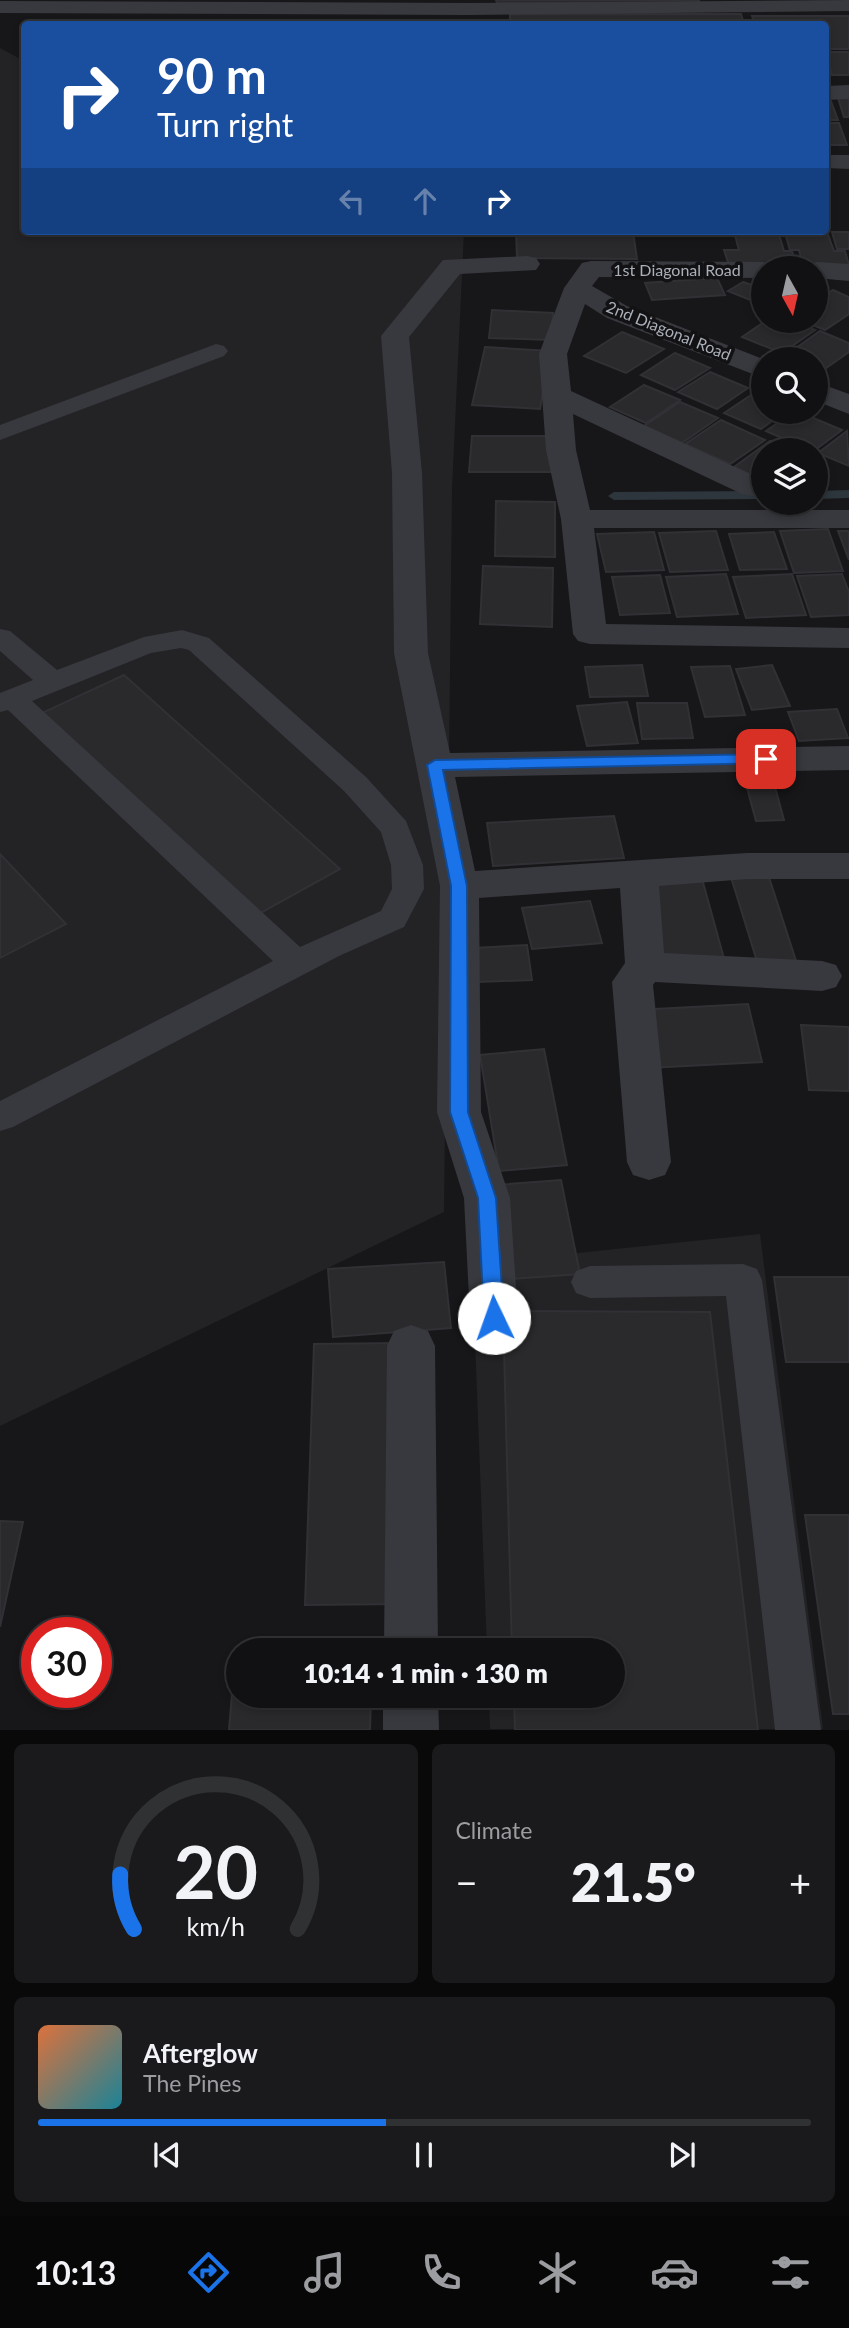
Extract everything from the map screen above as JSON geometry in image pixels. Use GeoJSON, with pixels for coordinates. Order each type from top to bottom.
{"type":"FeatureCollection","features":[{"type":"Feature","properties":{"kind":"street"},"geometry":{"type":"LineString","coordinates":[[0,7],[469,11],[849,5]]}},
{"type":"Feature","properties":{"kind":"street"},"geometry":{"type":"LineString","coordinates":[[829,93],[849,92]]}},
{"type":"Feature","properties":{"kind":"street"},"geometry":{"type":"LineString","coordinates":[[494,1318],[487,1198],[459,1112],[459,886],[411,653],[407,473],[395,336],[452,266],[527,264]]}},
{"type":"Feature","properties":{"kind":"street","name":"1st Diagonal Road"},"geometry":{"type":"LineString","coordinates":[[584,278],[751,271]]}},
{"type":"Feature","properties":{"kind":"street"},"geometry":{"type":"LineString","coordinates":[[584,278],[553,354],[561,450],[577,519],[590,634],[849,638]]}},
{"type":"Feature","properties":{"kind":"street","name":"2nd Diagonal Road"},"geometry":{"type":"LineString","coordinates":[[584,278],[617,312],[751,364]]}},
{"type":"Feature","properties":{"kind":"street"},"geometry":{"type":"LineString","coordinates":[[556,395],[751,486]]}},
{"type":"Feature","properties":{"kind":"street"},"geometry":{"type":"LineString","coordinates":[[828,396],[849,405]]}},
{"type":"Feature","properties":{"kind":"street"},"geometry":{"type":"LineString","coordinates":[[577,519],[834,505]]}},
{"type":"Feature","properties":{"kind":"street"},"geometry":{"type":"LineString","coordinates":[[435,765],[849,758]]}},
{"type":"Feature","properties":{"kind":"street"},"geometry":{"type":"LineString","coordinates":[[459,886],[747,866],[849,866]]}},
{"type":"Feature","properties":{"kind":"street"},"geometry":{"type":"LineString","coordinates":[[639,873],[645,967],[632,982],[649,1162]]}},
{"type":"Feature","properties":{"kind":"street"},"geometry":{"type":"LineString","coordinates":[[645,967],[822,976]]}},
{"type":"Feature","properties":{"kind":"street"},"geometry":{"type":"LineString","coordinates":[[411,1346],[411,1638]]}},
{"type":"Feature","properties":{"kind":"street"},"geometry":{"type":"LineString","coordinates":[[411,1708],[411,1730]]}},
{"type":"Feature","properties":{"kind":"lane"},"geometry":{"type":"LineString","coordinates":[[0,433],[216,351]]}},
{"type":"Feature","properties":{"kind":"lane"},"geometry":{"type":"LineString","coordinates":[[0,637],[52,682]]}},
{"type":"Feature","properties":{"kind":"lane"},"geometry":{"type":"LineString","coordinates":[[0,1117],[297,964],[393,919],[408,889],[407,865],[395,828],[355,784],[199,644],[182,639],[144,646],[6,700],[297,964]]}},
{"type":"Feature","properties":{"kind":"lane"},"geometry":{"type":"LineString","coordinates":[[590,1282],[743,1280],[798,1730]]}},
{"type":"Feature","properties":{"kind":"shaded area"},"geometry":{"type":"Polygon","coordinates":[[[0,48],[21,59],[21,235],[464,235],[452,489],[444,1212],[0,1426],[0,48]]]}},
{"type":"Feature","properties":{"kind":"shaded area"},"geometry":{"type":"Polygon","coordinates":[[[760,1234],[823,1729],[490,1729],[489,1708],[625,1708],[625,1638],[487,1638],[472,1264],[760,1234]]]}},
{"type":"Feature","properties":{"kind":"building"},"geometry":{"type":"Polygon","coordinates":[[[496,0],[699,0],[699,3],[497,3],[496,0]]]}},
{"type":"Feature","properties":{"kind":"building"},"geometry":{"type":"Polygon","coordinates":[[[510,14],[741,14],[743,21],[510,21],[510,14]]]}},
{"type":"Feature","properties":{"kind":"building"},"geometry":{"type":"Polygon","coordinates":[[[752,16],[849,16],[849,49],[829,49],[829,21],[754,21],[752,16]]]}},
{"type":"Feature","properties":{"kind":"building"},"geometry":{"type":"Polygon","coordinates":[[[829,52],[849,52],[849,75],[832,75],[829,52]]]}},
{"type":"Feature","properties":{"kind":"building"},"geometry":{"type":"Polygon","coordinates":[[[829,96],[838,120],[829,120],[829,96]]]}},
{"type":"Feature","properties":{"kind":"building"},"geometry":{"type":"Polygon","coordinates":[[[838,98],[849,98],[849,117],[844,117],[838,98]]]}},
{"type":"Feature","properties":{"kind":"building"},"geometry":{"type":"Polygon","coordinates":[[[829,123],[839,123],[847,145],[829,145],[829,123]]]}},
{"type":"Feature","properties":{"kind":"building"},"geometry":{"type":"Polygon","coordinates":[[[832,232],[849,232],[849,249],[837,249],[832,232]]]}},
{"type":"Feature","properties":{"kind":"building"},"geometry":{"type":"Polygon","coordinates":[[[516,235],[634,235],[637,259],[517,258],[516,235]]]}},
{"type":"Feature","properties":{"kind":"building"},"geometry":{"type":"Polygon","coordinates":[[[735,235],[779,235],[784,251],[792,251],[793,256],[751,256],[751,265],[729,265],[724,250],[739,250],[735,235]]]}},
{"type":"Feature","properties":{"kind":"building"},"geometry":{"type":"Polygon","coordinates":[[[786,235],[828,235],[834,251],[845,251],[849,265],[828,265],[828,256],[800,256],[799,250],[790,250],[786,235]]]}},
{"type":"Feature","properties":{"kind":"building"},"geometry":{"type":"Polygon","coordinates":[[[717,278],[725,295],[652,300],[645,283],[717,278]]]}},
{"type":"Feature","properties":{"kind":"building"},"geometry":{"type":"Polygon","coordinates":[[[743,282],[751,285],[751,300],[728,291],[743,282]]]}},
{"type":"Feature","properties":{"kind":"building"},"geometry":{"type":"Polygon","coordinates":[[[833,290],[849,297],[849,314],[828,328],[828,293],[833,290]]]}},
{"type":"Feature","properties":{"kind":"building"},"geometry":{"type":"Polygon","coordinates":[[[492,310],[553,313],[551,340],[489,338],[492,310]]]}},
{"type":"Feature","properties":{"kind":"building"},"geometry":{"type":"Polygon","coordinates":[[[751,331],[751,333],[811,333],[791,347],[767,347],[742,337],[751,331]]]}},
{"type":"Feature","properties":{"kind":"building"},"geometry":{"type":"Polygon","coordinates":[[[622,332],[664,349],[626,373],[584,356],[622,332]]]}},
{"type":"Feature","properties":{"kind":"building"},"geometry":{"type":"Polygon","coordinates":[[[817,333],[825,333],[849,343],[849,352],[828,367],[828,347],[798,347],[817,333]]]}},
{"type":"Feature","properties":{"kind":"building"},"geometry":{"type":"Polygon","coordinates":[[[485,347],[550,351],[540,409],[472,405],[485,347]]]}},
{"type":"Feature","properties":{"kind":"building"},"geometry":{"type":"Polygon","coordinates":[[[675,353],[710,368],[675,390],[641,375],[675,353]]]}},
{"type":"Feature","properties":{"kind":"building"},"geometry":{"type":"Polygon","coordinates":[[[710,372],[748,388],[717,409],[678,392],[710,372]]]}},
{"type":"Feature","properties":{"kind":"building"},"geometry":{"type":"Polygon","coordinates":[[[644,385],[680,400],[646,423],[610,407],[644,385]]]}},
{"type":"Feature","properties":{"kind":"building"},"geometry":{"type":"Polygon","coordinates":[[[751,395],[751,424],[768,424],[761,429],[724,413],[751,395]]]}},
{"type":"Feature","properties":{"kind":"building"},"geometry":{"type":"Polygon","coordinates":[[[680,402],[718,418],[682,443],[644,426],[680,402]]]}},
{"type":"Feature","properties":{"kind":"building"},"geometry":{"type":"Polygon","coordinates":[[[721,420],[761,438],[751,438],[751,450],[730,464],[685,444],[721,420]]]}},
{"type":"Feature","properties":{"kind":"building"},"geometry":{"type":"Polygon","coordinates":[[[776,424],[828,424],[842,430],[828,440],[828,438],[782,438],[766,431],[776,424]]]}},
{"type":"Feature","properties":{"kind":"building"},"geometry":{"type":"Polygon","coordinates":[[[847,431],[849,466],[828,457],[828,445],[847,431]]]}},
{"type":"Feature","properties":{"kind":"building"},"geometry":{"type":"Polygon","coordinates":[[[472,436],[556,436],[559,472],[469,472],[472,436]]]}},
{"type":"Feature","properties":{"kind":"building"},"geometry":{"type":"Polygon","coordinates":[[[751,455],[751,475],[734,467],[751,455]]]}},
{"type":"Feature","properties":{"kind":"building"},"geometry":{"type":"Polygon","coordinates":[[[496,501],[555,502],[555,557],[495,556],[496,501]]]}},
{"type":"Feature","properties":{"kind":"building"},"geometry":{"type":"Polygon","coordinates":[[[828,529],[843,571],[794,573],[780,531],[828,529]]]}},
{"type":"Feature","properties":{"kind":"building"},"geometry":{"type":"Polygon","coordinates":[[[716,531],[728,570],[670,572],[659,533],[716,531]]]}},
{"type":"Feature","properties":{"kind":"building"},"geometry":{"type":"Polygon","coordinates":[[[838,531],[849,531],[849,560],[838,531]]]}},
{"type":"Feature","properties":{"kind":"building"},"geometry":{"type":"Polygon","coordinates":[[[654,532],[664,570],[606,572],[597,534],[654,532]]]}},
{"type":"Feature","properties":{"kind":"building"},"geometry":{"type":"Polygon","coordinates":[[[774,532],[787,569],[740,570],[729,534],[774,532]]]}},
{"type":"Feature","properties":{"kind":"building"},"geometry":{"type":"Polygon","coordinates":[[[483,566],[553,568],[552,627],[480,624],[483,566]]]}},
{"type":"Feature","properties":{"kind":"building"},"geometry":{"type":"Polygon","coordinates":[[[726,574],[738,614],[677,617],[666,577],[726,574]]]}},
{"type":"Feature","properties":{"kind":"building"},"geometry":{"type":"Polygon","coordinates":[[[792,574],[806,615],[746,618],[733,577],[792,574]]]}},
{"type":"Feature","properties":{"kind":"building"},"geometry":{"type":"Polygon","coordinates":[[[842,574],[849,592],[849,615],[811,617],[797,576],[842,574]]]}},
{"type":"Feature","properties":{"kind":"building"},"geometry":{"type":"Polygon","coordinates":[[[660,575],[670,613],[620,615],[612,577],[660,575]]]}},
{"type":"Feature","properties":{"kind":"building"},"geometry":{"type":"Polygon","coordinates":[[[642,665],[648,696],[590,697],[585,667],[642,665]]]}},
{"type":"Feature","properties":{"kind":"building"},"geometry":{"type":"Polygon","coordinates":[[[772,665],[790,706],[752,710],[736,669],[772,665]]]}},
{"type":"Feature","properties":{"kind":"building"},"geometry":{"type":"Polygon","coordinates":[[[730,666],[745,715],[705,717],[691,667],[730,666]]]}},
{"type":"Feature","properties":{"kind":"building"},"geometry":{"type":"Polygon","coordinates":[[[124,675],[340,869],[255,916],[42,713],[124,675]]]}},
{"type":"Feature","properties":{"kind":"building"},"geometry":{"type":"Polygon","coordinates":[[[627,702],[638,743],[587,746],[577,706],[627,702]]]}},
{"type":"Feature","properties":{"kind":"building"},"geometry":{"type":"Polygon","coordinates":[[[637,703],[687,703],[693,738],[642,739],[637,703]]]}},
{"type":"Feature","properties":{"kind":"building"},"geometry":{"type":"Polygon","coordinates":[[[837,709],[848,738],[799,741],[788,712],[837,709]]]}},
{"type":"Feature","properties":{"kind":"building"},"geometry":{"type":"Polygon","coordinates":[[[775,787],[784,820],[756,821],[747,788],[775,787]]]}},
{"type":"Feature","properties":{"kind":"building"},"geometry":{"type":"Polygon","coordinates":[[[614,816],[624,858],[493,866],[487,823],[614,816]]]}},
{"type":"Feature","properties":{"kind":"building"},"geometry":{"type":"Polygon","coordinates":[[[0,854],[66,924],[0,958],[0,854]]]}},
{"type":"Feature","properties":{"kind":"building"},"geometry":{"type":"Polygon","coordinates":[[[767,871],[797,964],[759,968],[730,874],[767,871]]]}},
{"type":"Feature","properties":{"kind":"building"},"geometry":{"type":"Polygon","coordinates":[[[701,875],[725,962],[666,966],[645,879],[701,875]]]}},
{"type":"Feature","properties":{"kind":"building"},"geometry":{"type":"Polygon","coordinates":[[[590,901],[602,943],[532,949],[522,908],[590,901]]]}},
{"type":"Feature","properties":{"kind":"building"},"geometry":{"type":"Polygon","coordinates":[[[527,945],[532,980],[478,982],[474,948],[527,945]]]}},
{"type":"Feature","properties":{"kind":"building"},"geometry":{"type":"Polygon","coordinates":[[[748,1004],[762,1062],[648,1068],[637,1010],[748,1004]]]}},
{"type":"Feature","properties":{"kind":"building"},"geometry":{"type":"Polygon","coordinates":[[[801,1025],[849,1027],[849,1091],[809,1090],[801,1025]]]}},
{"type":"Feature","properties":{"kind":"building"},"geometry":{"type":"Polygon","coordinates":[[[544,1049],[567,1165],[499,1171],[480,1055],[544,1049]]]}},
{"type":"Feature","properties":{"kind":"building"},"geometry":{"type":"Polygon","coordinates":[[[561,1180],[580,1274],[511,1279],[496,1185],[561,1180]]]}},
{"type":"Feature","properties":{"kind":"building"},"geometry":{"type":"Polygon","coordinates":[[[444,1262],[451,1328],[333,1337],[328,1269],[444,1262]]]}},
{"type":"Feature","properties":{"kind":"building"},"geometry":{"type":"Polygon","coordinates":[[[774,1277],[849,1277],[849,1362],[786,1362],[774,1277]]]}},
{"type":"Feature","properties":{"kind":"building"},"geometry":{"type":"Polygon","coordinates":[[[503,1311],[710,1312],[758,1730],[515,1730],[514,1708],[625,1708],[625,1638],[512,1638],[503,1311]]]}},
{"type":"Feature","properties":{"kind":"building"},"geometry":{"type":"Polygon","coordinates":[[[400,1343],[399,1604],[305,1605],[314,1344],[400,1343]]]}},
{"type":"Feature","properties":{"kind":"building"},"geometry":{"type":"Polygon","coordinates":[[[805,1515],[849,1515],[849,1714],[833,1714],[805,1515]]]}},
{"type":"Feature","properties":{"kind":"building"},"geometry":{"type":"Polygon","coordinates":[[[0,1521],[23,1522],[0,1627],[0,1521]]]}},
{"type":"Feature","properties":{"kind":"building"},"geometry":{"type":"Polygon","coordinates":[[[231,1708],[371,1708],[370,1730],[229,1730],[231,1708]]]}},
{"type":"Feature","properties":{"kind":"waterway"},"geometry":{"type":"LineString","coordinates":[[828,495],[849,494]]}},
{"type":"Feature","properties":{"kind":"waterway"},"geometry":{"type":"LineString","coordinates":[[614,496],[751,495]]}},
{"type":"Feature","properties":{"kind":"route"},"geometry":{"type":"LineString","coordinates":[[494,1318],[487,1198],[459,1112],[459,886],[435,765],[766,759]]}}]}
